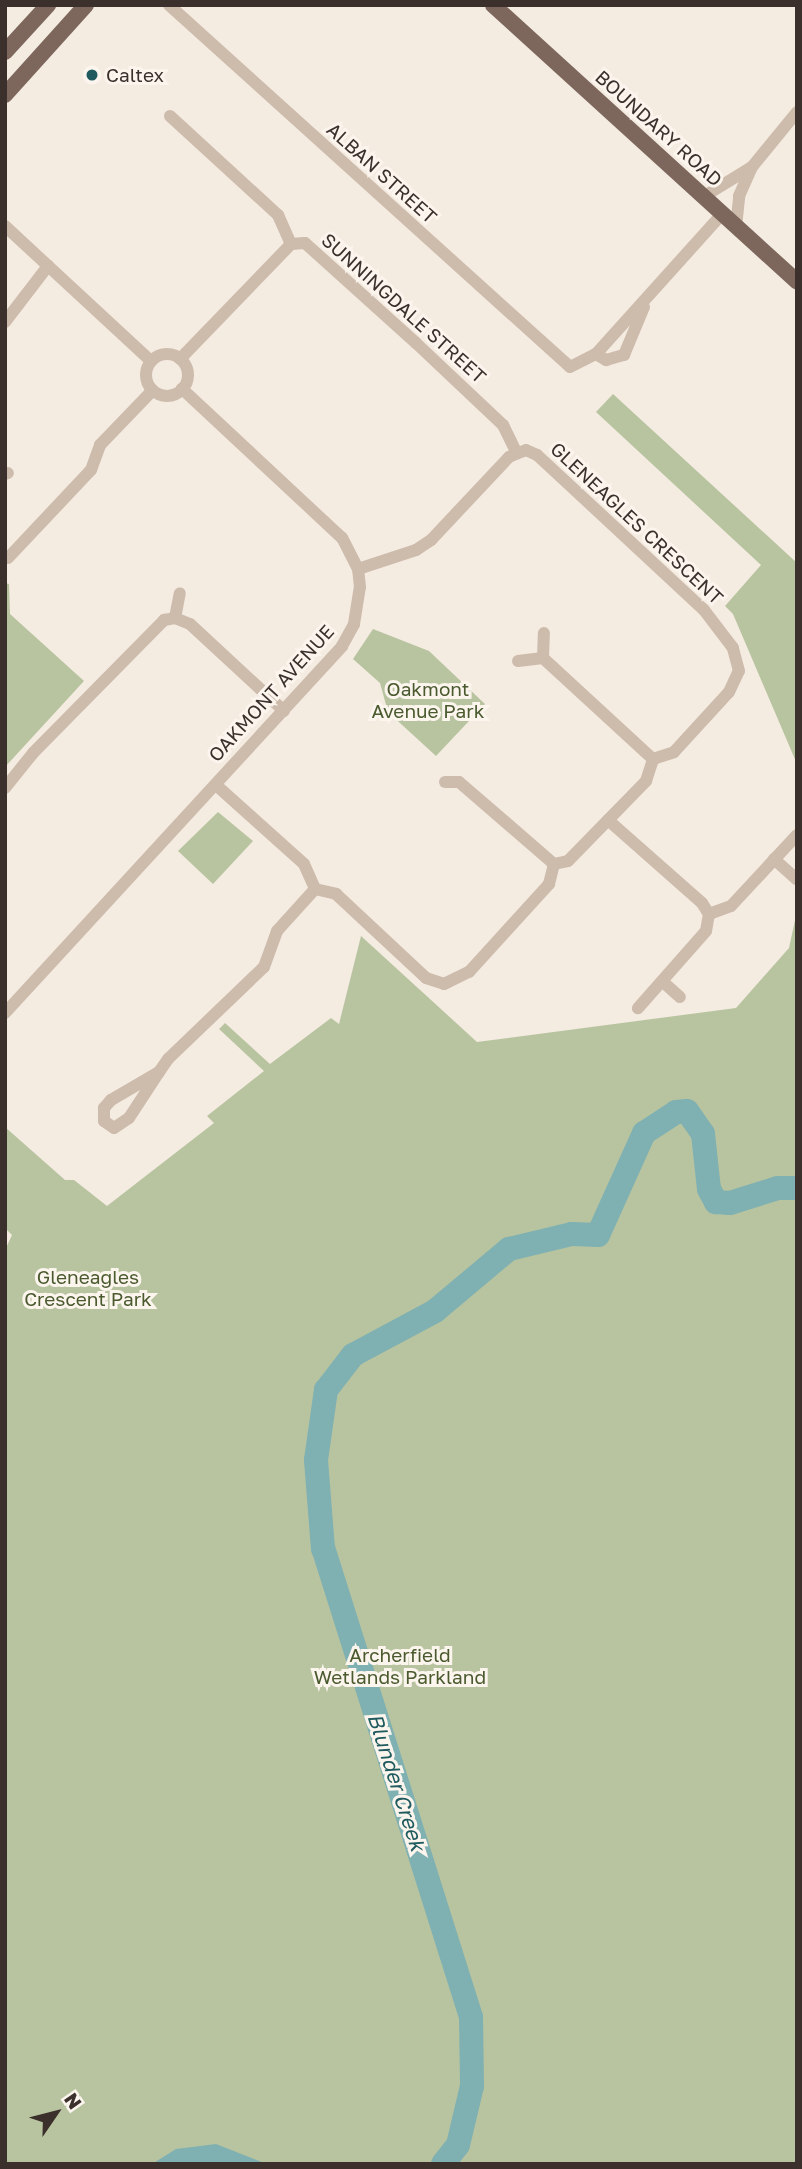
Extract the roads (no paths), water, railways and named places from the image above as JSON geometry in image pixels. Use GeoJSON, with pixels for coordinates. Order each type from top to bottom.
{"type":"FeatureCollection","features":[{"type":"Feature","properties":{"kind":"main road"},"geometry":{"type":"LineString","coordinates":[[5,52],[48,5]]}},
{"type":"Feature","properties":{"kind":"main road"},"geometry":{"type":"LineString","coordinates":[[5,95],[86,5]]}},
{"type":"Feature","properties":{"kind":"main road","name":"BOUNDARY ROAD"},"geometry":{"type":"LineString","coordinates":[[493,5],[797,282]]}},
{"type":"Feature","properties":{"kind":"street","name":"ALBAN STREET"},"geometry":{"type":"LineString","coordinates":[[169,5],[570,367],[596,354]]}},
{"type":"Feature","properties":{"kind":"street"},"geometry":{"type":"LineString","coordinates":[[736,226],[739,195],[752,167],[797,112]]}},
{"type":"Feature","properties":{"kind":"street","name":"SUNNINGDALE STREET"},"geometry":{"type":"LineString","coordinates":[[170,116],[278,215],[291,244],[305,243],[503,425],[516,452]]}},
{"type":"Feature","properties":{"kind":"street"},"geometry":{"type":"LineString","coordinates":[[703,197],[752,167]]}},
{"type":"Feature","properties":{"kind":"street"},"geometry":{"type":"LineString","coordinates":[[647,300],[624,355],[606,360],[596,354],[722,214]]}},
{"type":"Feature","properties":{"kind":"street"},"geometry":{"type":"LineString","coordinates":[[5,226],[151,361]]}},
{"type":"Feature","properties":{"kind":"street"},"geometry":{"type":"LineString","coordinates":[[180,359],[291,244]]}},
{"type":"Feature","properties":{"kind":"street"},"geometry":{"type":"LineString","coordinates":[[5,322],[48,266]]}},
{"type":"Feature","properties":{"kind":"street"},"geometry":{"type":"LineString","coordinates":[[169,354],[180,359],[187,370],[182,389],[171,395],[153,390],[146,379],[151,361],[169,354]]}},
{"type":"Feature","properties":{"kind":"street","name":"OAKMONT AVENUE"},"geometry":{"type":"LineString","coordinates":[[7,1007],[285,711],[350,634],[359,607],[358,569],[332,526],[182,389]]}},
{"type":"Feature","properties":{"kind":"street"},"geometry":{"type":"LineString","coordinates":[[8,558],[91,470],[100,445],[153,390]]}},
{"type":"Feature","properties":{"kind":"street","name":"GLENEAGLES CRESCENT"},"geometry":{"type":"LineString","coordinates":[[516,452],[526,450],[537,455],[704,610],[733,649],[739,671],[729,692],[674,752],[653,760]]}},
{"type":"Feature","properties":{"kind":"street"},"geometry":{"type":"LineString","coordinates":[[358,569],[416,550],[431,540],[516,452]]}},
{"type":"Feature","properties":{"kind":"street"},"geometry":{"type":"LineString","coordinates":[[175,618],[180,593]]}},
{"type":"Feature","properties":{"kind":"street"},"geometry":{"type":"LineString","coordinates":[[5,788],[33,753],[150,630],[175,618],[190,624],[285,711]]}},
{"type":"Feature","properties":{"kind":"street"},"geometry":{"type":"LineString","coordinates":[[544,633],[543,657],[653,760],[646,781],[568,860],[554,864]]}},
{"type":"Feature","properties":{"kind":"street"},"geometry":{"type":"LineString","coordinates":[[517,661],[543,657]]}},
{"type":"Feature","properties":{"kind":"street"},"geometry":{"type":"LineString","coordinates":[[445,782],[459,782],[554,864]]}},
{"type":"Feature","properties":{"kind":"street"},"geometry":{"type":"LineString","coordinates":[[216,785],[304,864],[315,889]]}},
{"type":"Feature","properties":{"kind":"street"},"geometry":{"type":"LineString","coordinates":[[608,820],[702,903],[709,914],[706,932],[638,1008]]}},
{"type":"Feature","properties":{"kind":"street"},"geometry":{"type":"LineString","coordinates":[[709,914],[731,905],[797,835]]}},
{"type":"Feature","properties":{"kind":"street"},"geometry":{"type":"LineString","coordinates":[[774,859],[796,879]]}},
{"type":"Feature","properties":{"kind":"street"},"geometry":{"type":"LineString","coordinates":[[315,889],[336,894],[426,978],[444,984],[469,972],[549,884],[554,864]]}},
{"type":"Feature","properties":{"kind":"street"},"geometry":{"type":"LineString","coordinates":[[159,1072],[111,1101],[104,1108],[104,1121],[114,1128],[124,1124],[174,1052],[257,975],[277,930],[315,889]]}},
{"type":"Feature","properties":{"kind":"street"},"geometry":{"type":"LineString","coordinates":[[662,981],[681,997]]}},
{"type":"Feature","properties":{"kind":"water"},"geometry":{"type":"Polygon","coordinates":[[[216,2144],[267,2164],[152,2164],[176,2149],[216,2144]]]}},
{"type":"Feature","properties":{"kind":"waterway","name":"Blunder Creek"},"geometry":{"type":"LineString","coordinates":[[443,2164],[458,2145],[472,2086],[471,2017],[323,1549],[316,1460],[326,1390],[353,1355],[435,1311],[509,1249],[572,1234],[598,1235],[644,1133],[676,1112],[687,1111],[703,1134],[709,1189],[716,1202],[730,1203],[778,1188],[797,1188]]}},
{"type":"Feature","properties":{"kind":"place","name":"Caltex"},"geometry":{"type":"Point","coordinates":[92,75]}},
{"type":"Feature","properties":{"kind":"park label","name":"Oakmont Avenue Park"},"geometry":{"type":"Point","coordinates":[428,700]}},
{"type":"Feature","properties":{"kind":"park label","name":"Gleneagles Crescent Park"},"geometry":{"type":"Point","coordinates":[88,1288]}},
{"type":"Feature","properties":{"kind":"park label","name":"Archerfield Wetlands Parkland"},"geometry":{"type":"Point","coordinates":[400,1666]}}]}
